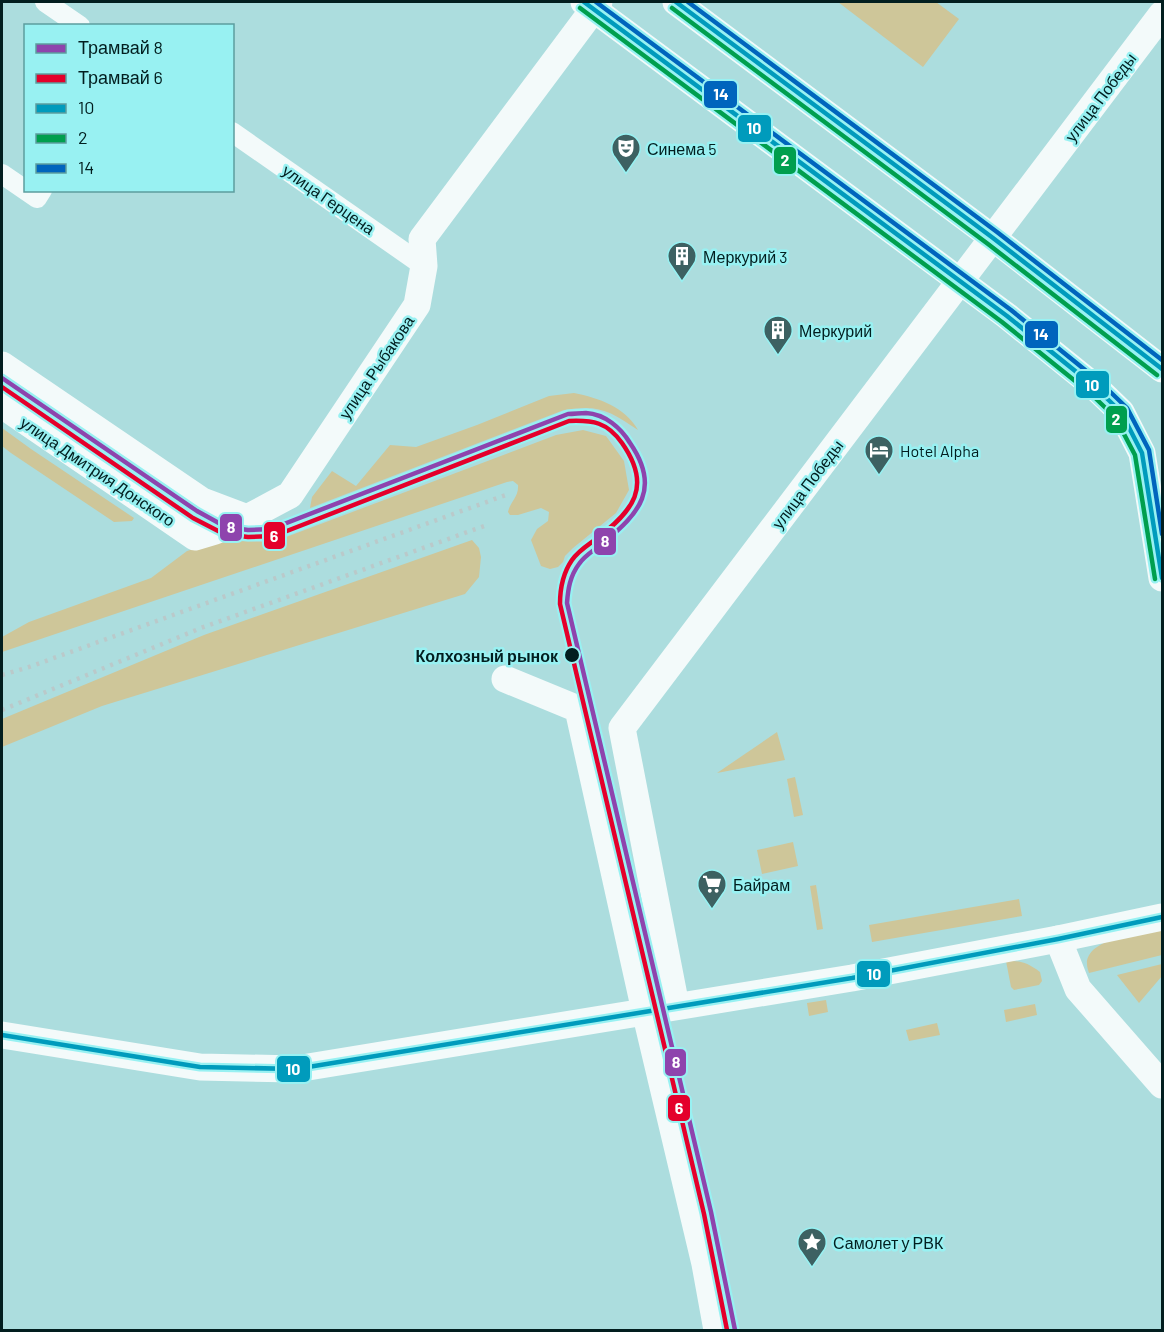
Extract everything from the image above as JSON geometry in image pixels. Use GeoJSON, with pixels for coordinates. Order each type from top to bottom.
{"type":"FeatureCollection","features":[{"type":"Feature","properties":{"kind":"street"},"geometry":{"type":"LineString","coordinates":[[45,2],[77,24]]}},
{"type":"Feature","properties":{"kind":"street"},"geometry":{"type":"LineString","coordinates":[[676,2],[993,238],[1162,369]]}},
{"type":"Feature","properties":{"kind":"street"},"geometry":{"type":"LineString","coordinates":[[593,4],[1007,316],[1095,387],[1121,412],[1152,450],[1162,578]]}},
{"type":"Feature","properties":{"kind":"street","name":"улица Рыбакова"},"geometry":{"type":"LineString","coordinates":[[195,537],[247,518],[290,495],[417,305],[424,266],[422,239],[593,4]]}},
{"type":"Feature","properties":{"kind":"street","name":"улица Победы"},"geometry":{"type":"LineString","coordinates":[[676,1006],[622,728],[1162,14]]}},
{"type":"Feature","properties":{"kind":"street","name":"улица Герцена"},"geometry":{"type":"LineString","coordinates":[[234,133],[424,266]]}},
{"type":"Feature","properties":{"kind":"street"},"geometry":{"type":"LineString","coordinates":[[2,174],[24,186]]}},
{"type":"Feature","properties":{"kind":"street","name":"улица Дмитрия Донского"},"geometry":{"type":"LineString","coordinates":[[2,365],[202,501],[247,518]]}},
{"type":"Feature","properties":{"kind":"street","name":"улица Дмитрия Донского"},"geometry":{"type":"LineString","coordinates":[[2,405],[195,537]]}},
{"type":"Feature","properties":{"kind":"street"},"geometry":{"type":"LineString","coordinates":[[505,679],[578,709],[645,1011],[705,1264],[717,1330]]}},
{"type":"Feature","properties":{"kind":"street"},"geometry":{"type":"LineString","coordinates":[[2,1035],[200,1067],[296,1069],[852,978],[1162,917]]}},
{"type":"Feature","properties":{"kind":"street"},"geometry":{"type":"LineString","coordinates":[[1058,939],[1078,989],[1162,1085]]}},
{"type":"Feature","properties":{"kind":"shaded area"},"geometry":{"type":"Polygon","coordinates":[[[838,2],[936,2],[959,19],[923,67],[838,2]]]}},
{"type":"Feature","properties":{"kind":"shaded area"},"geometry":{"type":"Polygon","coordinates":[[[574,393],[611,405],[626,415],[638,430],[604,411],[586,408],[564,410],[310,508],[312,497],[332,471],[356,486],[390,445],[416,447],[549,396],[574,393]]]}},
{"type":"Feature","properties":{"kind":"shaded area"},"geometry":{"type":"Polygon","coordinates":[[[2,428],[134,518],[132,521],[114,522],[11,453],[2,446],[2,428]]]}},
{"type":"Feature","properties":{"kind":"shaded area"},"geometry":{"type":"Polygon","coordinates":[[[583,430],[606,436],[624,461],[629,490],[616,513],[573,548],[558,567],[550,569],[541,566],[531,540],[537,529],[548,521],[549,512],[541,508],[518,515],[510,515],[508,512],[518,489],[518,485],[513,481],[2,652],[2,637],[29,622],[151,578],[187,551],[216,542],[273,542],[556,435],[583,430]]]}},
{"type":"Feature","properties":{"kind":"shaded area"},"geometry":{"type":"Polygon","coordinates":[[[472,540],[479,548],[481,557],[479,577],[465,594],[102,706],[2,747],[2,719],[204,635],[472,540]]]}},
{"type":"Feature","properties":{"kind":"shaded area"},"geometry":{"type":"Polygon","coordinates":[[[777,732],[785,760],[717,773],[777,732]]]}},
{"type":"Feature","properties":{"kind":"shaded area"},"geometry":{"type":"Polygon","coordinates":[[[795,777],[803,815],[794,817],[787,779],[795,777]]]}},
{"type":"Feature","properties":{"kind":"shaded area"},"geometry":{"type":"Polygon","coordinates":[[[793,842],[798,866],[762,874],[757,850],[793,842]]]}},
{"type":"Feature","properties":{"kind":"shaded area"},"geometry":{"type":"Polygon","coordinates":[[[816,885],[823,929],[817,930],[810,886],[816,885]]]}},
{"type":"Feature","properties":{"kind":"shaded area"},"geometry":{"type":"Polygon","coordinates":[[[1019,899],[1022,916],[872,942],[869,925],[1019,899]]]}},
{"type":"Feature","properties":{"kind":"shaded area"},"geometry":{"type":"Polygon","coordinates":[[[1162,928],[1162,955],[1089,973],[1087,964],[1089,955],[1096,948],[1130,934],[1162,928]]]}},
{"type":"Feature","properties":{"kind":"shaded area"},"geometry":{"type":"Polygon","coordinates":[[[1006,961],[1031,966],[1040,972],[1042,981],[1039,985],[1014,990],[1011,987],[1006,961]]]}},
{"type":"Feature","properties":{"kind":"shaded area"},"geometry":{"type":"Polygon","coordinates":[[[1162,964],[1162,976],[1139,1003],[1117,975],[1162,964]]]}},
{"type":"Feature","properties":{"kind":"shaded area"},"geometry":{"type":"Polygon","coordinates":[[[826,1000],[828,1012],[809,1016],[807,1003],[826,1000]]]}},
{"type":"Feature","properties":{"kind":"shaded area"},"geometry":{"type":"Polygon","coordinates":[[[1035,1004],[1037,1015],[1006,1022],[1004,1010],[1035,1004]]]}},
{"type":"Feature","properties":{"kind":"shaded area"},"geometry":{"type":"Polygon","coordinates":[[[937,1023],[940,1035],[909,1041],[906,1030],[937,1023]]]}},
{"type":"Feature","properties":{"kind":"railway"},"geometry":{"type":"LineString","coordinates":[[2,675],[506,495]]}},
{"type":"Feature","properties":{"kind":"railway"},"geometry":{"type":"LineString","coordinates":[[2,710],[201,628],[487,525]]}},
{"type":"Feature","properties":{"kind":"tram line","name":"8"},"geometry":{"type":"LineString","coordinates":[[2,378],[197,511],[226,527],[248,530],[271,529],[568,414],[586,413],[600,416],[617,427],[626,437],[644,473],[645,487],[642,499],[627,521],[579,564],[573,573],[567,603],[711,1212],[735,1330]]}},
{"type":"Feature","properties":{"kind":"tram line","name":"6"},"geometry":{"type":"LineString","coordinates":[[2,387],[193,518],[224,534],[248,537],[274,536],[569,421],[599,424],[611,431],[622,443],[636,473],[635,497],[620,518],[572,560],[566,570],[560,604],[704,1214],[727,1330]]}},
{"type":"Feature","properties":{"kind":"transit line","name":"10"},"geometry":{"type":"LineString","coordinates":[[584,2],[1007,316],[1095,387],[1121,412],[1142,453],[1162,578]]}},
{"type":"Feature","properties":{"kind":"transit line","name":"14"},"geometry":{"type":"LineString","coordinates":[[596,2],[1011,310],[1100,382],[1127,408],[1149,450],[1162,534]]}},
{"type":"Feature","properties":{"kind":"transit line","name":"10"},"geometry":{"type":"LineString","coordinates":[[676,2],[993,238],[1162,369]]}},
{"type":"Feature","properties":{"kind":"transit line","name":"14"},"geometry":{"type":"LineString","coordinates":[[688,2],[997,232],[1162,360]]}},
{"type":"Feature","properties":{"kind":"transit line","name":"2"},"geometry":{"type":"LineString","coordinates":[[580,8],[1002,322],[1090,393],[1115,417],[1135,455],[1155,579]]}},
{"type":"Feature","properties":{"kind":"transit line","name":"2"},"geometry":{"type":"LineString","coordinates":[[672,8],[988,244],[1157,375]]}},
{"type":"Feature","properties":{"kind":"transit line","name":"10"},"geometry":{"type":"LineString","coordinates":[[2,1035],[200,1067],[296,1069],[852,978],[1162,917]]}},
{"type":"Feature","properties":{"kind":"place","name":"Синема 5"},"geometry":{"type":"Point","coordinates":[626,174]}},
{"type":"Feature","properties":{"kind":"place","name":"Меркурий 3"},"geometry":{"type":"Point","coordinates":[682,282]}},
{"type":"Feature","properties":{"kind":"place","name":"Меркурий"},"geometry":{"type":"Point","coordinates":[778,356]}},
{"type":"Feature","properties":{"kind":"place","name":"Hotel Alpha"},"geometry":{"type":"Point","coordinates":[879,476]}},
{"type":"Feature","properties":{"kind":"place","name":"Колхозный рынок"},"geometry":{"type":"Point","coordinates":[572,655]}},
{"type":"Feature","properties":{"kind":"place","name":"Байрам"},"geometry":{"type":"Point","coordinates":[712,910]}},
{"type":"Feature","properties":{"kind":"place","name":"Самолет у РВК"},"geometry":{"type":"Point","coordinates":[812,1268]}}]}
